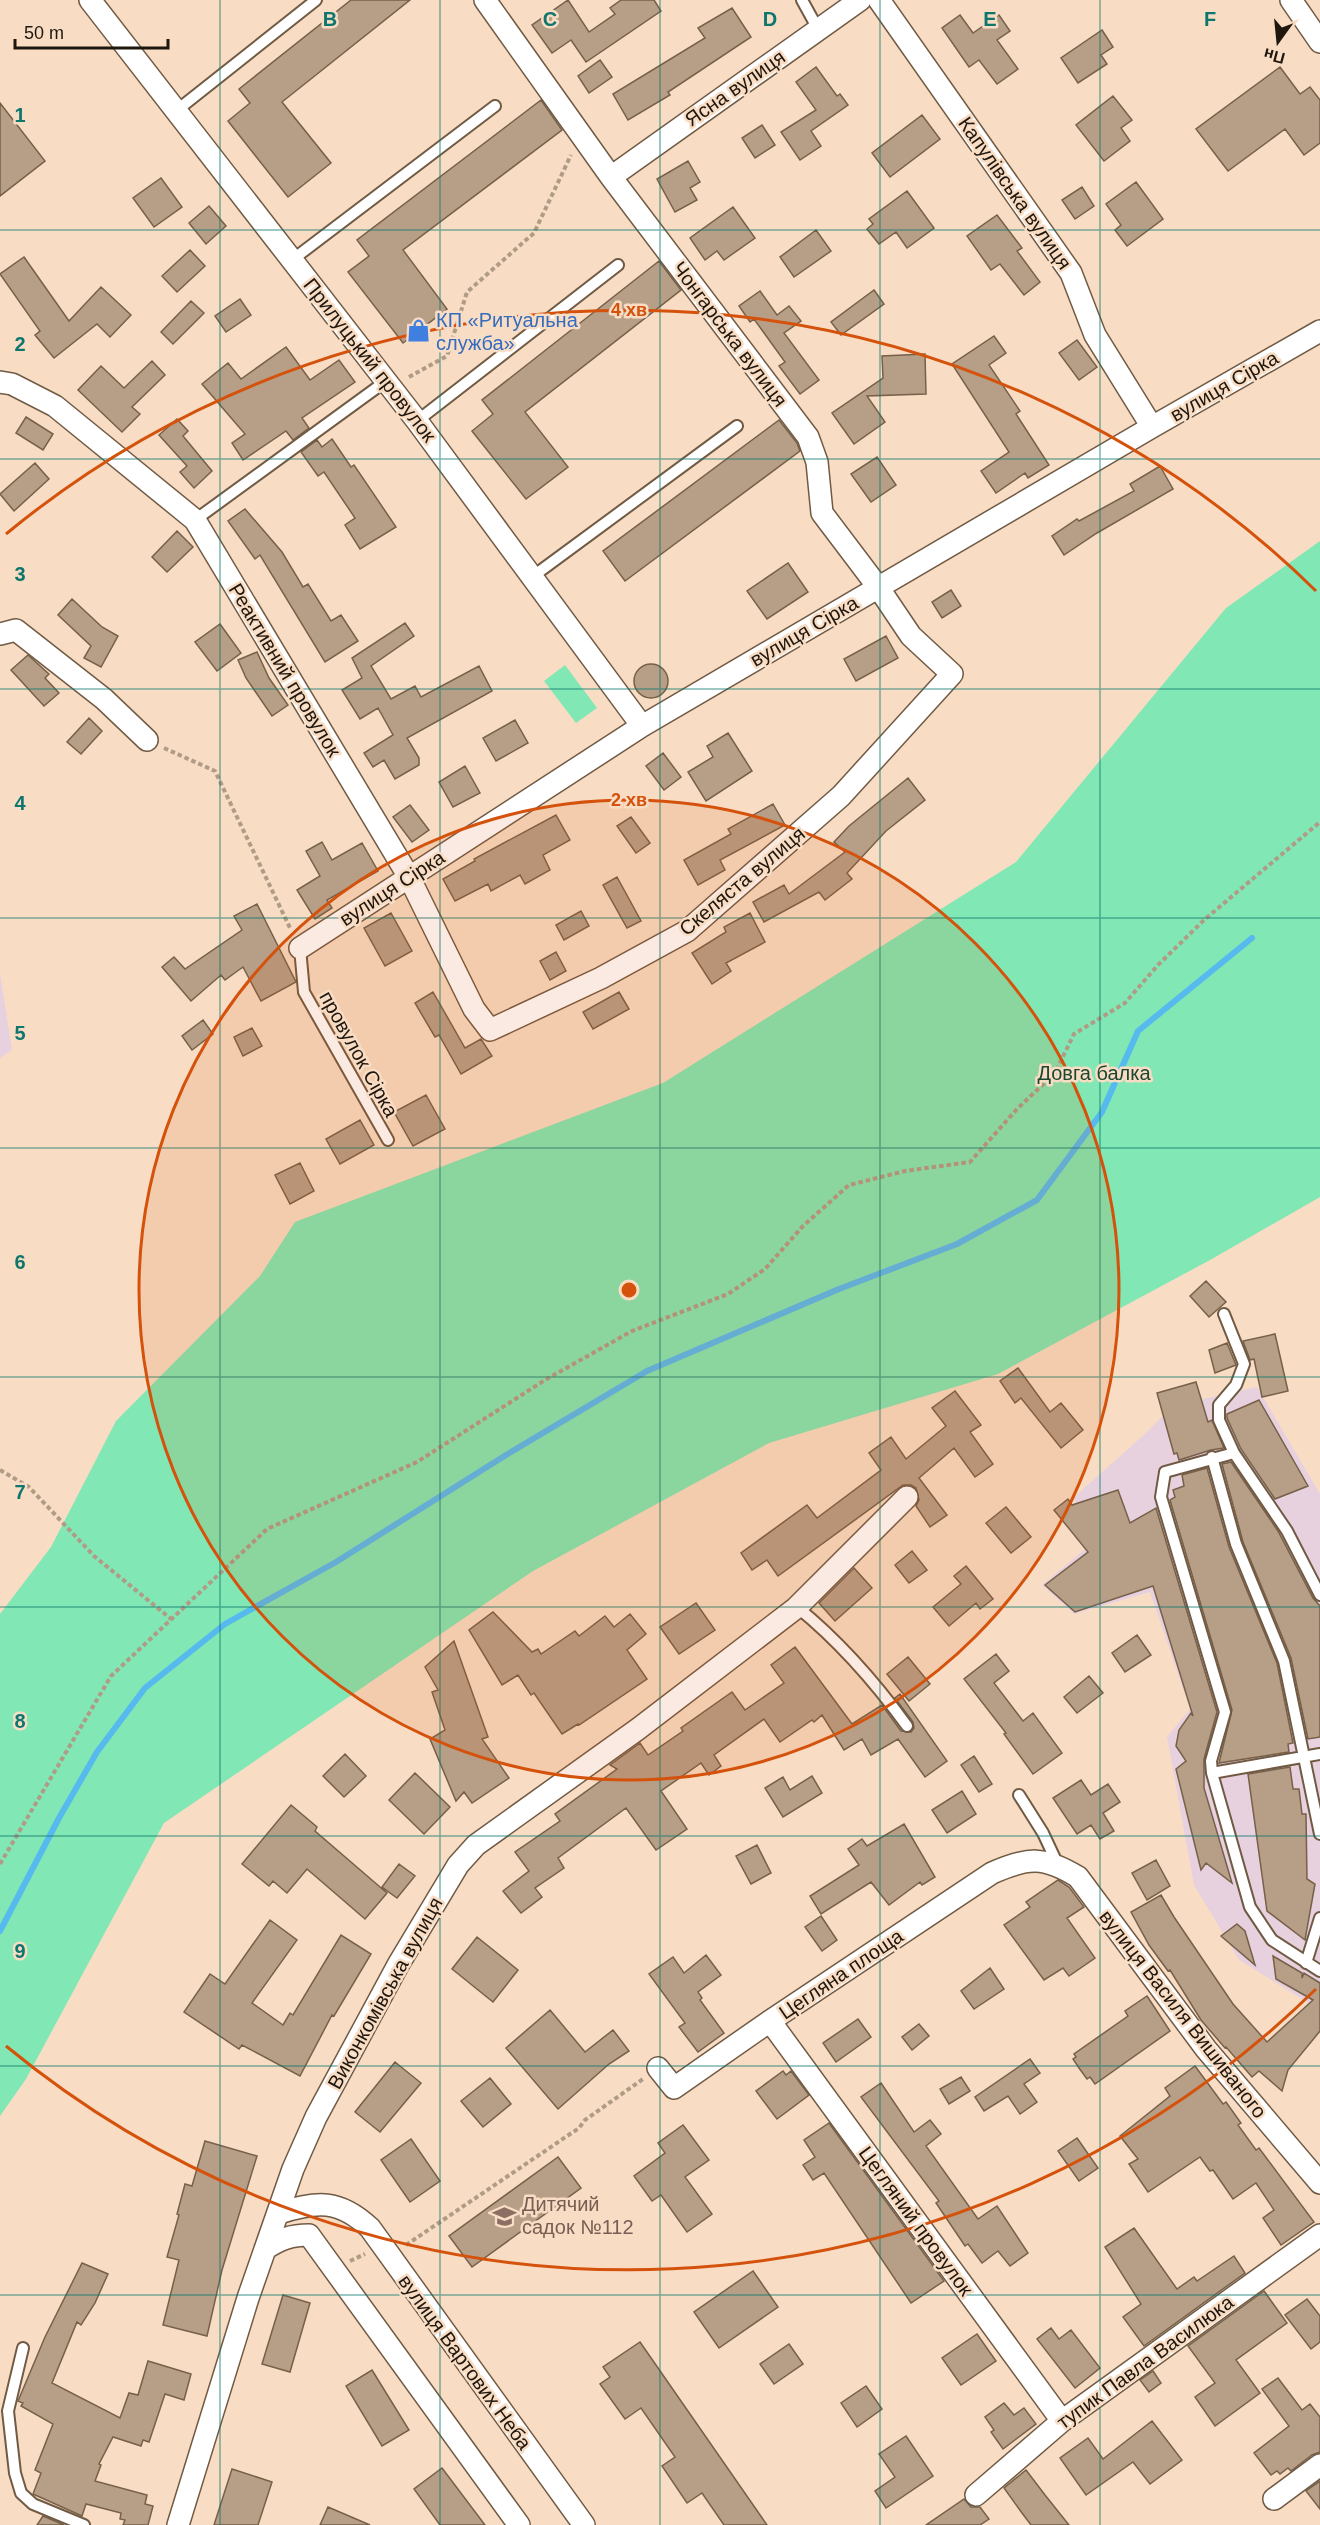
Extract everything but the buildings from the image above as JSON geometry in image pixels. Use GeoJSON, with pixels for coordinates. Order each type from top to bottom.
{"type":"FeatureCollection","features":[{"type":"Feature","properties":{"kind":"street","name":"Прилуцький провулок"},"geometry":{"type":"LineString","coordinates":[[90,0],[389,384],[642,726]]}},
{"type":"Feature","properties":{"kind":"street","name":"Чонгарська вулиця"},"geometry":{"type":"LineString","coordinates":[[485,0],[610,177],[808,437],[817,462],[822,513],[911,636],[952,674]]}},
{"type":"Feature","properties":{"kind":"street","name":"Ясна вулиця"},"geometry":{"type":"LineString","coordinates":[[610,177],[860,0]]}},
{"type":"Feature","properties":{"kind":"street","name":"Капулівська вулиця"},"geometry":{"type":"LineString","coordinates":[[879,0],[1071,273],[1095,335],[1152,427]]}},
{"type":"Feature","properties":{"kind":"street"},"geometry":{"type":"LineString","coordinates":[[1291,0],[1320,42]]}},
{"type":"Feature","properties":{"kind":"street","name":"вулиця Сірка"},"geometry":{"type":"LineString","coordinates":[[300,948],[642,726],[1320,331]]}},
{"type":"Feature","properties":{"kind":"street","name":"Реактивний провулок"},"geometry":{"type":"LineString","coordinates":[[0,382],[12,384],[55,406],[195,520],[409,877],[474,1009],[490,1030]]}},
{"type":"Feature","properties":{"kind":"street"},"geometry":{"type":"LineString","coordinates":[[0,634],[16,630],[104,699],[147,740]]}},
{"type":"Feature","properties":{"kind":"street","name":"Скеляста вулиця"},"geometry":{"type":"LineString","coordinates":[[490,1030],[601,978],[687,931],[842,796],[952,674]]}},
{"type":"Feature","properties":{"kind":"street","name":"Виконкомівська вулиця"},"geometry":{"type":"LineString","coordinates":[[178,2525],[248,2298],[293,2169],[316,2117],[398,1965],[458,1865],[476,1845],[647,1722],[797,1607],[907,1497]]}},
{"type":"Feature","properties":{"kind":"street","name":"вулиця Василя Вишиваного"},"geometry":{"type":"LineString","coordinates":[[1036,1859],[1058,1865],[1078,1878],[1206,2049],[1320,2183]]}},
{"type":"Feature","properties":{"kind":"street","name":"Цегляна площа"},"geometry":{"type":"LineString","coordinates":[[658,2068],[674,2088],[992,1873],[1014,1863],[1036,1859]]}},
{"type":"Feature","properties":{"kind":"street","name":"Цегляний провулок"},"geometry":{"type":"LineString","coordinates":[[770,2021],[1062,2421]]}},
{"type":"Feature","properties":{"kind":"street","name":"вулиця Вартових Неба"},"geometry":{"type":"LineString","coordinates":[[279,2213],[302,2205],[321,2204],[339,2207],[356,2215],[370,2228],[584,2525]]}},
{"type":"Feature","properties":{"kind":"street"},"geometry":{"type":"LineString","coordinates":[[339,2207],[323,2209],[313,2218],[309,2235],[519,2525]]}},
{"type":"Feature","properties":{"kind":"street"},"geometry":{"type":"LineString","coordinates":[[265,2249],[281,2239],[295,2235],[309,2235]]}},
{"type":"Feature","properties":{"kind":"street","name":"тупик Павла Василюка"},"geometry":{"type":"LineString","coordinates":[[976,2495],[1062,2421],[1320,2235]]}},
{"type":"Feature","properties":{"kind":"street"},"geometry":{"type":"LineString","coordinates":[[1274,2499],[1320,2465]]}},
{"type":"Feature","properties":{"kind":"lane"},"geometry":{"type":"LineString","coordinates":[[176,111],[316,0]]}},
{"type":"Feature","properties":{"kind":"lane"},"geometry":{"type":"LineString","coordinates":[[802,0],[818,29]]}},
{"type":"Feature","properties":{"kind":"lane"},"geometry":{"type":"LineString","coordinates":[[292,260],[495,106]]}},
{"type":"Feature","properties":{"kind":"lane"},"geometry":{"type":"LineString","coordinates":[[417,421],[618,265]]}},
{"type":"Feature","properties":{"kind":"lane"},"geometry":{"type":"LineString","coordinates":[[195,520],[389,384]]}},
{"type":"Feature","properties":{"kind":"lane"},"geometry":{"type":"LineString","coordinates":[[532,577],[737,426]]}},
{"type":"Feature","properties":{"kind":"lane","name":"провулок Сірка"},"geometry":{"type":"LineString","coordinates":[[300,948],[304,992],[388,1140]]}},
{"type":"Feature","properties":{"kind":"lane"},"geometry":{"type":"LineString","coordinates":[[1224,1314],[1244,1364],[1236,1385],[1219,1405],[1219,1420],[1234,1453],[1287,1531],[1320,1595]]}},
{"type":"Feature","properties":{"kind":"lane"},"geometry":{"type":"LineString","coordinates":[[1234,1453],[1212,1457],[1166,1472],[1161,1497],[1225,1712],[1211,1761],[1212,1773],[1250,1907],[1272,1940],[1320,1971]]}},
{"type":"Feature","properties":{"kind":"lane"},"geometry":{"type":"LineString","coordinates":[[1212,1457],[1236,1544],[1284,1661],[1320,1834]]}},
{"type":"Feature","properties":{"kind":"lane"},"geometry":{"type":"LineString","coordinates":[[797,1607],[822,1627],[883,1692],[907,1726]]}},
{"type":"Feature","properties":{"kind":"lane"},"geometry":{"type":"LineString","coordinates":[[1212,1773],[1320,1755]]}},
{"type":"Feature","properties":{"kind":"lane"},"geometry":{"type":"LineString","coordinates":[[1019,1795],[1043,1833],[1058,1865]]}},
{"type":"Feature","properties":{"kind":"lane"},"geometry":{"type":"LineString","coordinates":[[1306,1963],[1320,1918]]}},
{"type":"Feature","properties":{"kind":"lane"},"geometry":{"type":"LineString","coordinates":[[23,2348],[8,2411],[15,2473],[21,2493],[33,2504],[84,2525]]}},
{"type":"Feature","properties":{"kind":"path"},"geometry":{"type":"LineString","coordinates":[[389,384],[447,356],[466,292],[534,233],[581,135]]}},
{"type":"Feature","properties":{"kind":"path"},"geometry":{"type":"LineString","coordinates":[[147,740],[215,771],[300,948]]}},
{"type":"Feature","properties":{"kind":"path"},"geometry":{"type":"LineString","coordinates":[[0,1864],[111,1676],[267,1529],[417,1461],[545,1380],[632,1330],[728,1294],[765,1269],[802,1226],[849,1185],[905,1171],[970,1161],[1017,1109],[1055,1073],[1074,1034],[1125,1003],[1204,920],[1320,822]]}},
{"type":"Feature","properties":{"kind":"path"},"geometry":{"type":"LineString","coordinates":[[0,1470],[29,1487],[94,1556],[171,1619]]}},
{"type":"Feature","properties":{"kind":"path"},"geometry":{"type":"LineString","coordinates":[[333,2269],[382,2246],[404,2247],[579,2128],[585,2120],[658,2068]]}},
{"type":"Feature","properties":{"kind":"shaded area"},"geometry":{"type":"Polygon","coordinates":[[[0,973],[12,1050],[0,1058],[0,973]]]}},
{"type":"Feature","properties":{"kind":"shaded area"},"geometry":{"type":"Polygon","coordinates":[[[1257,1387],[1320,1494],[1320,2010],[1239,1960],[1194,1885],[1167,1737],[1190,1709],[1150,1592],[1074,1614],[1042,1585],[1103,1534],[1073,1498],[1147,1432],[1172,1406],[1257,1387]]]}},
{"type":"Feature","properties":{"kind":"green space","name":"Довга балка"},"geometry":{"type":"Polygon","coordinates":[[[1320,541],[1320,1197],[1210,1260],[998,1374],[769,1443],[533,1571],[164,1823],[26,2079],[0,2116],[0,1614],[51,1547],[116,1421],[260,1276],[295,1222],[663,1083],[1016,862],[1226,608],[1320,541]]]}},
{"type":"Feature","properties":{"kind":"green space"},"geometry":{"type":"Polygon","coordinates":[[[565,665],[597,708],[576,723],[544,681],[565,665]]]}},
{"type":"Feature","properties":{"kind":"waterway"},"geometry":{"type":"LineString","coordinates":[[0,1931],[59,1818],[97,1752],[145,1688],[225,1624],[336,1562],[506,1455],[647,1371],[839,1289],[957,1244],[1037,1200],[1102,1112],[1138,1031],[1252,938]]}},
{"type":"Feature","properties":{"kind":"place","name":"КП «Ритуальна служба»"},"geometry":{"type":"Point","coordinates":[418,331]}},
{"type":"Feature","properties":{"kind":"place","name":"Дитячий садок №112"},"geometry":{"type":"Point","coordinates":[504,2216]}}]}
